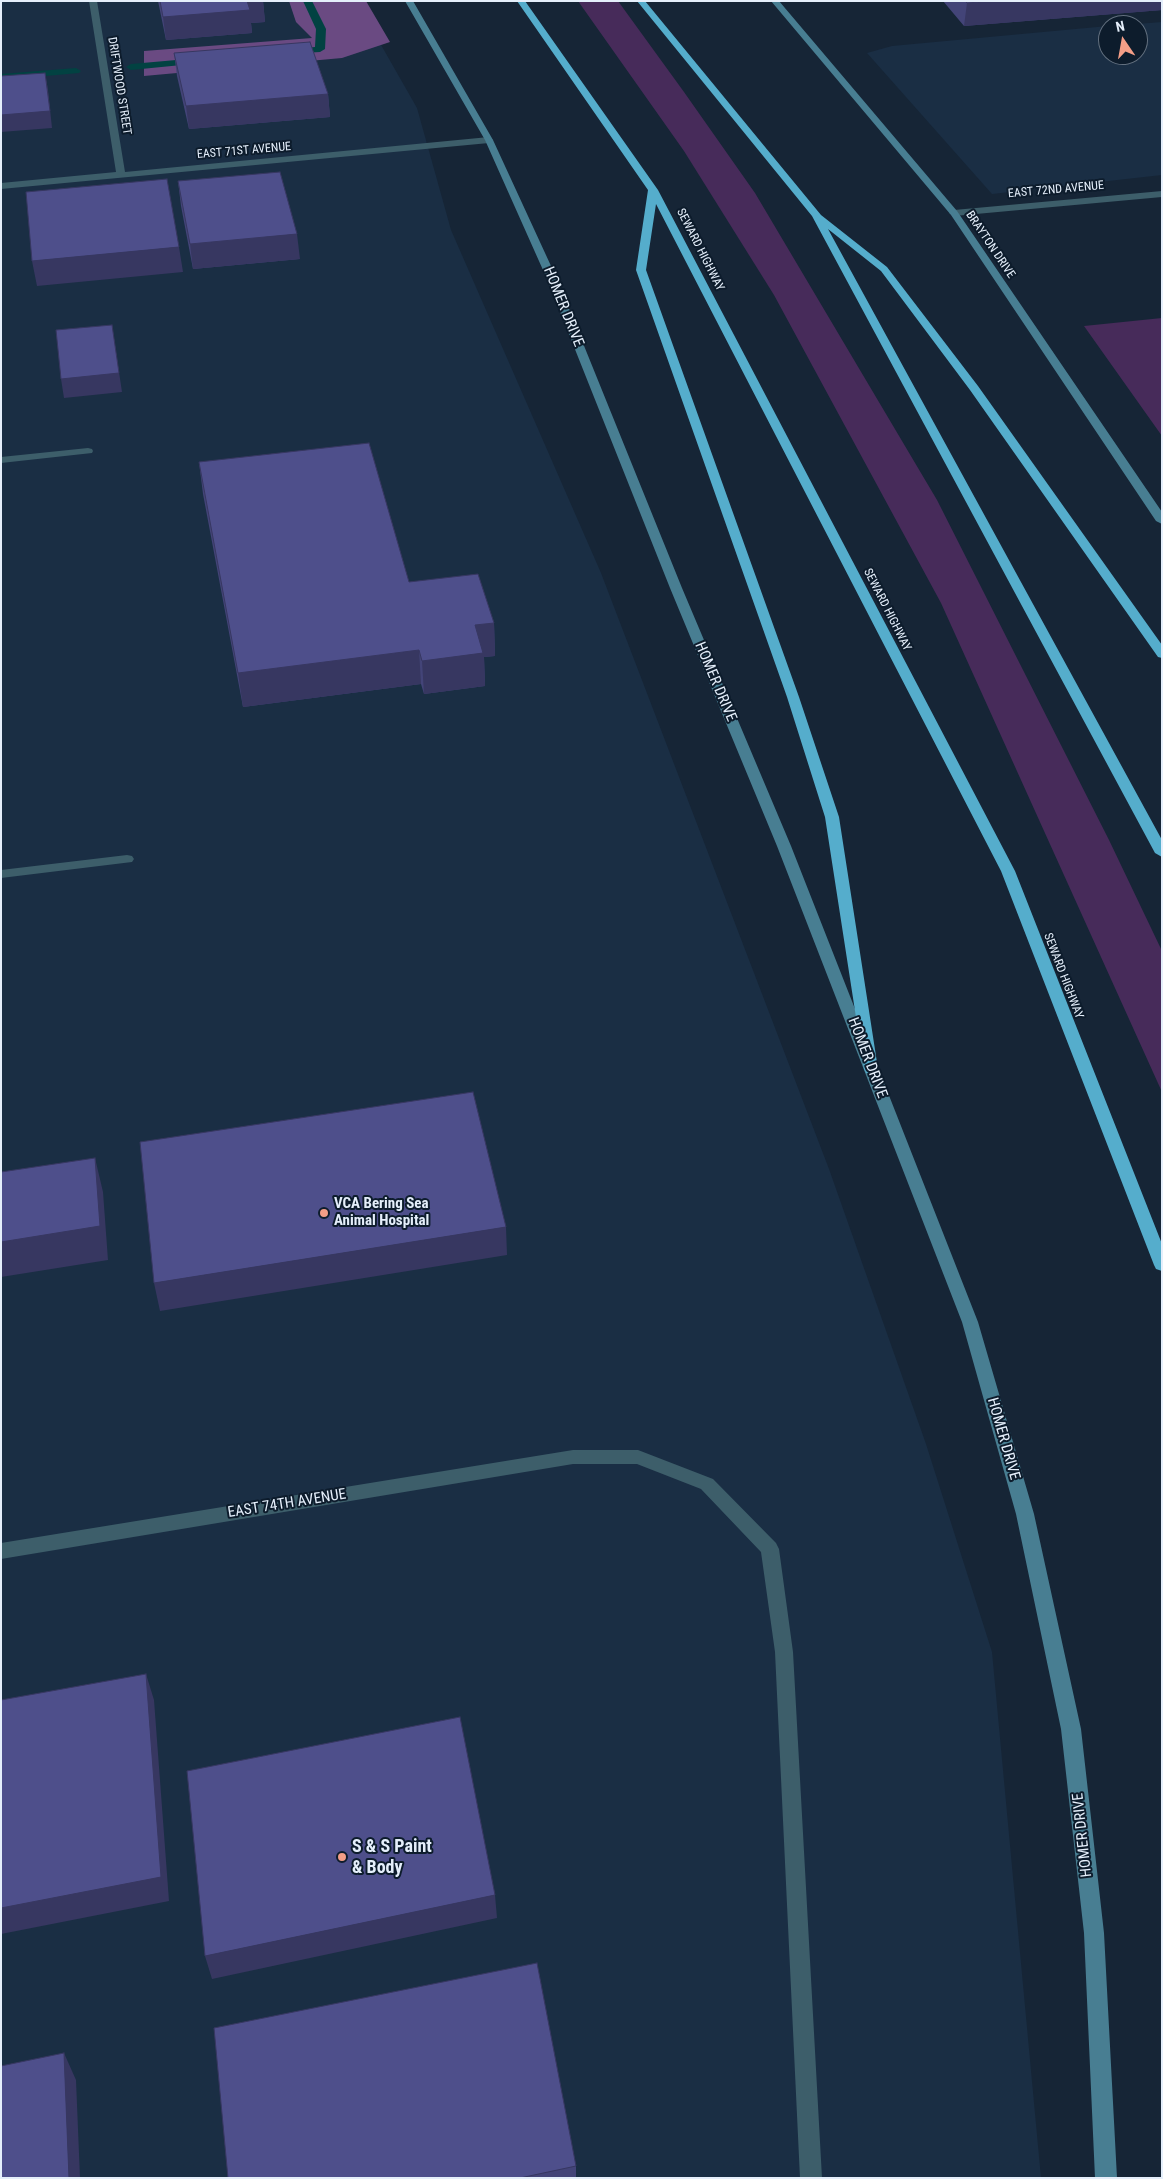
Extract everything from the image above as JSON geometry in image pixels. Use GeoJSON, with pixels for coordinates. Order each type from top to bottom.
{"type":"FeatureCollection","features":[{"type":"Feature","properties":{"kind":"highway","name":"SEWARD HIGHWAY"},"geometry":{"type":"LineString","coordinates":[[521,1],[653,190],[1008,871],[1162,1265]]}},
{"type":"Feature","properties":{"kind":"highway"},"geometry":{"type":"LineString","coordinates":[[641,1],[816,215],[1162,853]]}},
{"type":"Feature","properties":{"kind":"highway"},"geometry":{"type":"LineString","coordinates":[[653,190],[641,270],[793,697],[832,817],[871,1069]]}},
{"type":"Feature","properties":{"kind":"highway"},"geometry":{"type":"LineString","coordinates":[[816,215],[884,269],[974,388],[1162,654]]}},
{"type":"Feature","properties":{"kind":"street","name":"DRIFTWOOD STREET"},"geometry":{"type":"LineString","coordinates":[[93,1],[121,175]]}},
{"type":"Feature","properties":{"kind":"street","name":"HOMER DRIVE"},"geometry":{"type":"LineString","coordinates":[[408,1],[489,140],[552,279],[676,588],[784,846],[970,1322],[1025,1514],[1071,1729],[1094,1933],[1106,2178]]}},
{"type":"Feature","properties":{"kind":"street","name":"BRAYTON DRIVE"},"geometry":{"type":"LineString","coordinates":[[775,1],[954,213],[1162,521]]}},
{"type":"Feature","properties":{"kind":"street","name":"EAST 71ST AVENUE"},"geometry":{"type":"LineString","coordinates":[[1,186],[489,140]]}},
{"type":"Feature","properties":{"kind":"street","name":"EAST 72ND AVENUE"},"geometry":{"type":"LineString","coordinates":[[954,213],[1162,194]]}},
{"type":"Feature","properties":{"kind":"street"},"geometry":{"type":"LineString","coordinates":[[1,460],[88,451]]}},
{"type":"Feature","properties":{"kind":"street"},"geometry":{"type":"LineString","coordinates":[[1,874],[127,859]]}},
{"type":"Feature","properties":{"kind":"street","name":"EAST 74TH AVENUE"},"geometry":{"type":"LineString","coordinates":[[1,1550],[573,1457],[638,1457],[707,1484],[770,1549],[784,1652],[811,2178]]}},
{"type":"Feature","properties":{"kind":"shaded area"},"geometry":{"type":"Polygon","coordinates":[[[1,1],[356,1],[417,108],[451,230],[601,573],[829,1169],[926,1444],[992,1652],[1041,2178],[1,2178],[1,1]]]}},
{"type":"Feature","properties":{"kind":"shaded area"},"geometry":{"type":"Polygon","coordinates":[[[289,1],[366,1],[390,42],[342,58],[144,76],[144,51],[312,38],[296,22],[289,1]]]}},
{"type":"Feature","properties":{"kind":"shaded area"},"geometry":{"type":"Polygon","coordinates":[[[578,1],[618,1],[684,92],[755,193],[937,500],[1109,840],[1162,951],[1162,1092],[941,603],[774,295],[684,151],[578,1]]]}},
{"type":"Feature","properties":{"kind":"shaded area"},"geometry":{"type":"Polygon","coordinates":[[[1162,22],[1162,175],[992,194],[867,53],[892,46],[1098,27],[1098,65],[1148,65],[1148,23],[1162,22]]]}},
{"type":"Feature","properties":{"kind":"shaded area"},"geometry":{"type":"Polygon","coordinates":[[[1162,318],[1162,436],[1084,326],[1162,318]]]}},
{"type":"Feature","properties":{"kind":"building"},"geometry":{"type":"Polygon","coordinates":[[[160,1],[247,1],[250,10],[163,17],[160,1]]]}},
{"type":"Feature","properties":{"kind":"building"},"geometry":{"type":"Polygon","coordinates":[[[965,1],[991,1],[967,3],[965,1]]]}},
{"type":"Feature","properties":{"kind":"building"},"geometry":{"type":"Polygon","coordinates":[[[310,42],[328,94],[186,106],[174,53],[310,42]]]}},
{"type":"Feature","properties":{"kind":"building"},"geometry":{"type":"Polygon","coordinates":[[[45,73],[50,111],[1,115],[1,76],[45,73]]]}},
{"type":"Feature","properties":{"kind":"building"},"geometry":{"type":"Polygon","coordinates":[[[280,172],[297,234],[190,244],[178,181],[280,172]]]}},
{"type":"Feature","properties":{"kind":"building"},"geometry":{"type":"Polygon","coordinates":[[[167,179],[179,247],[32,261],[26,192],[167,179]]]}},
{"type":"Feature","properties":{"kind":"building"},"geometry":{"type":"Polygon","coordinates":[[[112,325],[119,373],[61,379],[56,330],[112,325]]]}},
{"type":"Feature","properties":{"kind":"building"},"geometry":{"type":"Polygon","coordinates":[[[369,443],[409,582],[478,574],[494,623],[475,625],[483,653],[422,661],[419,650],[238,673],[199,462],[369,443]]]}},
{"type":"Feature","properties":{"kind":"building","name":"VCA Bering Sea Animal Hospital"},"geometry":{"type":"Polygon","coordinates":[[[473,1092],[506,1227],[154,1283],[140,1142],[473,1092]]]}},
{"type":"Feature","properties":{"kind":"building"},"geometry":{"type":"Polygon","coordinates":[[[95,1158],[100,1226],[1,1242],[1,1172],[95,1158]]]}},
{"type":"Feature","properties":{"kind":"building"},"geometry":{"type":"Polygon","coordinates":[[[146,1674],[161,1877],[1,1908],[1,1700],[146,1674]]]}},
{"type":"Feature","properties":{"kind":"building","name":"S & S Paint & Body"},"geometry":{"type":"Polygon","coordinates":[[[460,1717],[495,1895],[205,1956],[187,1771],[460,1717]]]}},
{"type":"Feature","properties":{"kind":"building"},"geometry":{"type":"Polygon","coordinates":[[[537,1963],[576,2166],[520,2178],[228,2178],[214,2028],[537,1963]]]}},
{"type":"Feature","properties":{"kind":"building"},"geometry":{"type":"Polygon","coordinates":[[[64,2053],[69,2178],[1,2178],[1,2066],[64,2053]]]}},
{"type":"Feature","properties":{"kind":"waterway"},"geometry":{"type":"LineString","coordinates":[[289,52],[320,49],[321,29],[307,1]]}},
{"type":"Feature","properties":{"kind":"waterway"},"geometry":{"type":"LineString","coordinates":[[131,67],[199,61]]}},
{"type":"Feature","properties":{"kind":"waterway"},"geometry":{"type":"LineString","coordinates":[[1,77],[76,71]]}},
{"type":"Feature","properties":{"kind":"place","name":"VCA Bering Sea Animal Hospital"},"geometry":{"type":"Point","coordinates":[324,1213]}},
{"type":"Feature","properties":{"kind":"place","name":"S & S Paint & Body"},"geometry":{"type":"Point","coordinates":[342,1857]}}]}
